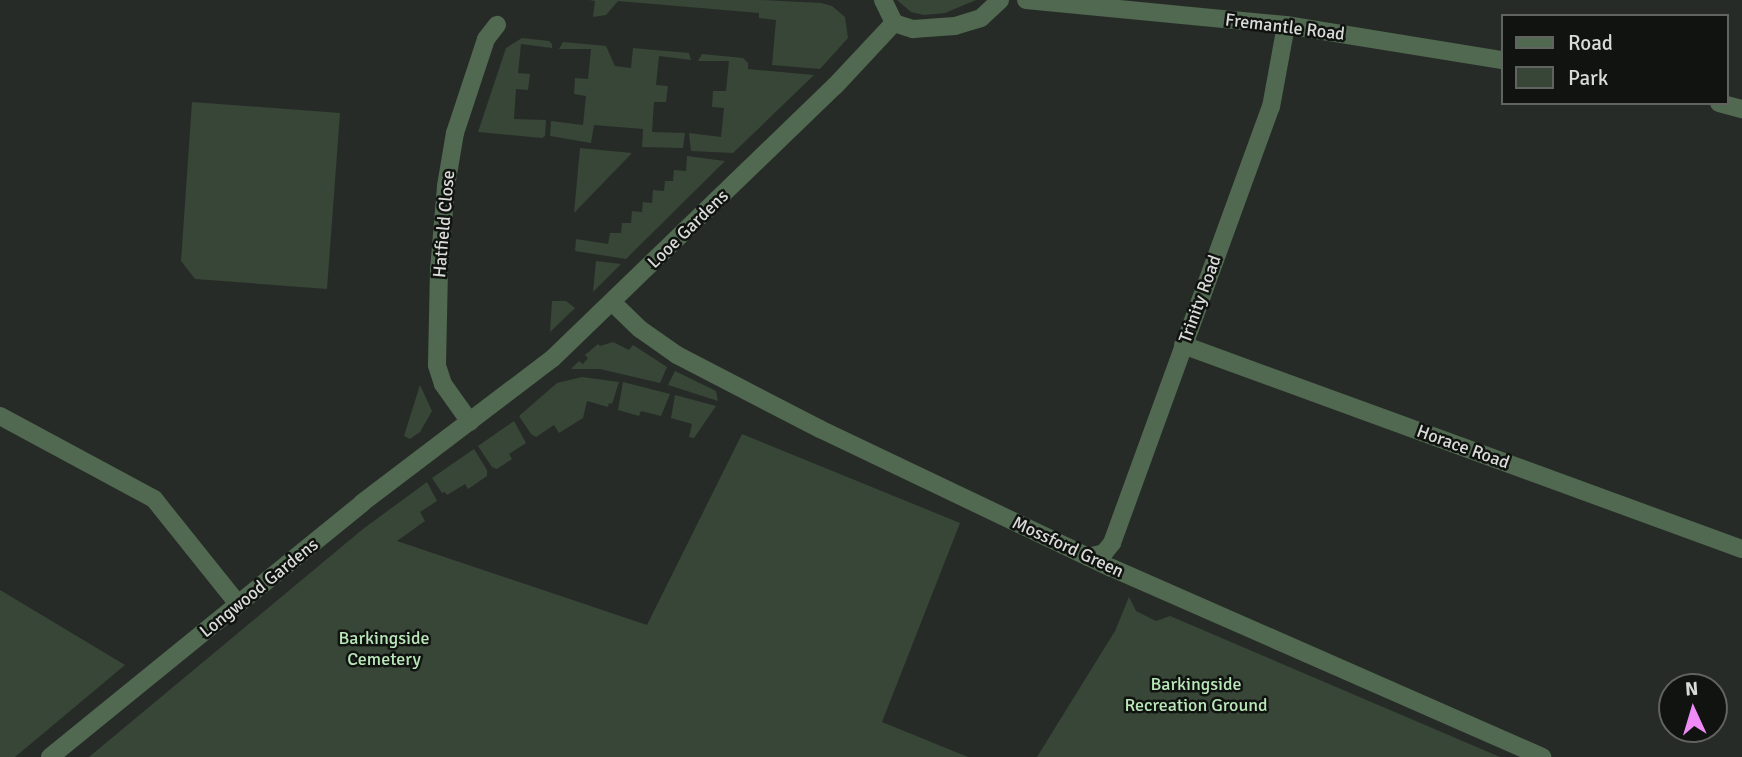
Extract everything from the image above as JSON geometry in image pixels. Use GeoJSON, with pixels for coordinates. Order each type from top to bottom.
{"type":"FeatureCollection","features":[{"type":"Feature","properties":{"kind":"street"},"geometry":{"type":"LineString","coordinates":[[883,0],[894,23],[913,29],[955,26],[981,18],[1000,0]]}},
{"type":"Feature","properties":{"kind":"street","name":"Fremantle Road"},"geometry":{"type":"LineString","coordinates":[[1026,0],[1286,25],[1500,60]]}},
{"type":"Feature","properties":{"kind":"street","name":"Looe Gardens"},"geometry":{"type":"LineString","coordinates":[[470,422],[553,358],[613,303],[881,40],[894,23]]}},
{"type":"Feature","properties":{"kind":"street","name":"Hatfield Close"},"geometry":{"type":"LineString","coordinates":[[470,422],[443,384],[437,365],[439,270],[446,186],[455,133],[486,39],[497,24]]}},
{"type":"Feature","properties":{"kind":"street","name":"Trinity Road"},"geometry":{"type":"LineString","coordinates":[[1088,557],[1104,553],[1112,543],[1271,107],[1286,25]]}},
{"type":"Feature","properties":{"kind":"street","name":"Mossford Green"},"geometry":{"type":"LineString","coordinates":[[613,303],[640,329],[677,355],[820,429],[1088,557],[1542,757]]}},
{"type":"Feature","properties":{"kind":"street","name":"Horace Road"},"geometry":{"type":"LineString","coordinates":[[1184,345],[1742,549]]}},
{"type":"Feature","properties":{"kind":"street"},"geometry":{"type":"LineString","coordinates":[[0,416],[153,499],[239,604]]}},
{"type":"Feature","properties":{"kind":"street","name":"Longwood Gardens"},"geometry":{"type":"LineString","coordinates":[[50,757],[362,503],[470,422]]}},
{"type":"Feature","properties":{"kind":"green space"},"geometry":{"type":"Polygon","coordinates":[[[589,0],[760,0],[821,3],[832,6],[845,17],[848,38],[820,69],[772,65],[776,20],[759,18],[759,13],[618,1],[606,15],[593,17],[595,1],[589,0]]]}},
{"type":"Feature","properties":{"kind":"green space"},"geometry":{"type":"Polygon","coordinates":[[[897,0],[976,0],[945,13],[924,15],[911,12],[897,0]]]}},
{"type":"Feature","properties":{"kind":"green space"},"geometry":{"type":"Polygon","coordinates":[[[522,38],[549,41],[552,44],[552,48],[521,44],[518,73],[530,74],[528,90],[516,89],[514,119],[546,120],[545,136],[542,138],[478,132],[506,48],[522,38]]]}},
{"type":"Feature","properties":{"kind":"green space"},"geometry":{"type":"Polygon","coordinates":[[[563,42],[606,46],[615,66],[631,68],[633,48],[689,53],[691,60],[659,56],[656,85],[668,86],[666,102],[654,102],[652,132],[685,133],[683,148],[642,147],[643,129],[594,125],[591,143],[550,136],[551,121],[583,125],[586,96],[574,94],[575,78],[588,79],[591,49],[559,49],[563,42]]]}},
{"type":"Feature","properties":{"kind":"green space"},"geometry":{"type":"Polygon","coordinates":[[[702,54],[743,58],[748,63],[748,69],[814,75],[733,153],[691,151],[689,133],[721,137],[724,108],[712,107],[713,91],[726,91],[729,61],[698,61],[702,54]]]}},
{"type":"Feature","properties":{"kind":"green space"},"geometry":{"type":"Polygon","coordinates":[[[192,102],[340,113],[327,289],[195,279],[181,261],[192,102]]]}},
{"type":"Feature","properties":{"kind":"green space"},"geometry":{"type":"Polygon","coordinates":[[[580,148],[632,153],[574,213],[580,148]]]}},
{"type":"Feature","properties":{"kind":"green space"},"geometry":{"type":"Polygon","coordinates":[[[687,156],[725,161],[626,259],[575,251],[576,239],[608,244],[610,233],[621,233],[622,223],[631,223],[632,211],[642,212],[643,202],[652,203],[653,190],[664,191],[665,181],[673,181],[674,170],[686,171],[687,156]]]}},
{"type":"Feature","properties":{"kind":"green space"},"geometry":{"type":"Polygon","coordinates":[[[596,261],[621,264],[593,292],[596,261]]]}},
{"type":"Feature","properties":{"kind":"green space"},"geometry":{"type":"Polygon","coordinates":[[[552,301],[566,301],[575,308],[550,332],[552,301]]]}},
{"type":"Feature","properties":{"kind":"green space"},"geometry":{"type":"Polygon","coordinates":[[[613,342],[629,350],[633,345],[667,367],[660,383],[600,369],[571,369],[579,361],[583,364],[588,358],[585,355],[598,344],[600,346],[613,342]]]}},
{"type":"Feature","properties":{"kind":"green space"},"geometry":{"type":"Polygon","coordinates":[[[675,371],[716,391],[718,401],[668,385],[675,371]]]}},
{"type":"Feature","properties":{"kind":"green space"},"geometry":{"type":"Polygon","coordinates":[[[582,377],[619,382],[612,404],[609,403],[608,407],[587,401],[583,418],[559,433],[554,425],[536,437],[531,434],[519,416],[557,383],[582,377]]]}},
{"type":"Feature","properties":{"kind":"green space"},"geometry":{"type":"Polygon","coordinates":[[[623,382],[670,394],[661,416],[641,411],[639,416],[618,410],[623,382]]]}},
{"type":"Feature","properties":{"kind":"green space"},"geometry":{"type":"Polygon","coordinates":[[[420,385],[432,411],[420,432],[410,439],[404,436],[420,385]]]}},
{"type":"Feature","properties":{"kind":"green space"},"geometry":{"type":"Polygon","coordinates":[[[675,395],[716,406],[694,438],[689,437],[692,424],[671,418],[675,395]]]}},
{"type":"Feature","properties":{"kind":"green space"},"geometry":{"type":"Polygon","coordinates":[[[514,421],[526,443],[509,454],[512,459],[497,469],[492,467],[478,446],[514,421]]]}},
{"type":"Feature","properties":{"kind":"green space","name":"Barkingside Cemetery"},"geometry":{"type":"Polygon","coordinates":[[[742,434],[960,523],[882,722],[968,757],[89,757],[363,529],[427,482],[437,501],[420,512],[425,521],[397,541],[647,625],[742,434]]]}},
{"type":"Feature","properties":{"kind":"green space"},"geometry":{"type":"Polygon","coordinates":[[[474,449],[487,470],[487,476],[468,489],[465,484],[447,495],[442,493],[432,478],[474,449]]]}},
{"type":"Feature","properties":{"kind":"green space"},"geometry":{"type":"Polygon","coordinates":[[[0,590],[125,665],[15,757],[0,757],[0,590]]]}},
{"type":"Feature","properties":{"kind":"green space","name":"Barkingside Recreation Ground"},"geometry":{"type":"Polygon","coordinates":[[[1129,597],[1136,611],[1156,621],[1170,616],[1500,757],[1037,757],[1115,631],[1129,597]]]}}]}
